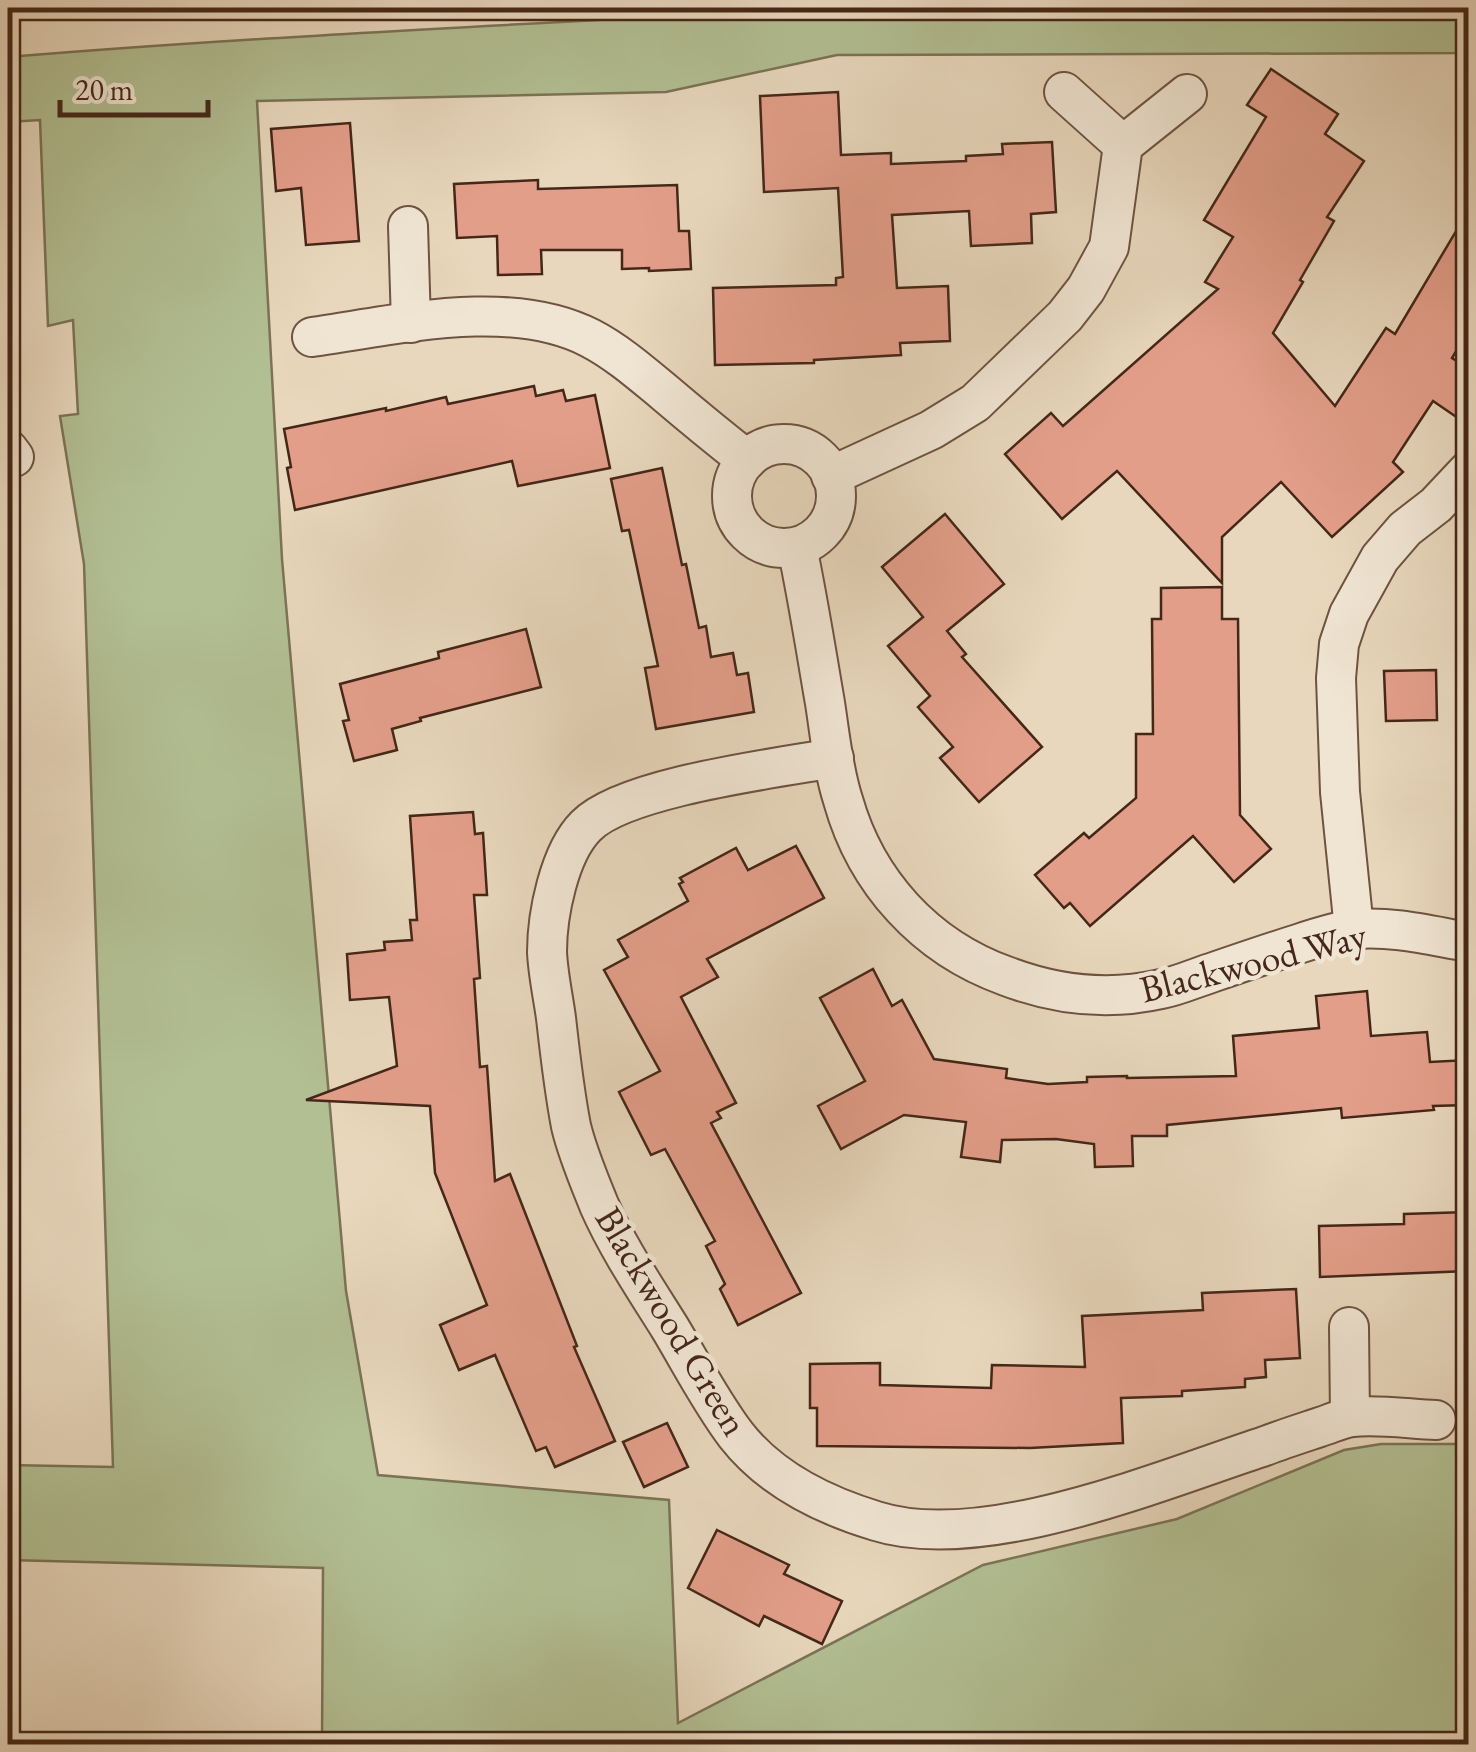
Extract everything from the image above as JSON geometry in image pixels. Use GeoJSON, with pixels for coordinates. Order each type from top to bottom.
{"type":"FeatureCollection","features":[{"type":"Feature","properties":{"kind":"street"},"geometry":{"type":"LineString","coordinates":[[1064,92],[1123,145]]}},
{"type":"Feature","properties":{"kind":"street"},"geometry":{"type":"LineString","coordinates":[[832,476],[931,430],[975,403],[1066,316],[1086,289],[1108,247],[1123,145],[1187,94]]}},
{"type":"Feature","properties":{"kind":"street"},"geometry":{"type":"LineString","coordinates":[[408,226],[411,323]]}},
{"type":"Feature","properties":{"kind":"street"},"geometry":{"type":"LineString","coordinates":[[312,336],[465,318],[534,320],[560,325],[609,349],[747,460]]}},
{"type":"Feature","properties":{"kind":"street"},"geometry":{"type":"LineString","coordinates":[[788,444],[802,447],[824,464],[836,490],[832,517],[814,539],[798,547],[770,546],[755,540],[744,529],[732,500],[733,485],[747,460],[760,450],[788,444]]}},
{"type":"Feature","properties":{"kind":"street"},"geometry":{"type":"LineString","coordinates":[[1354,929],[1340,792],[1336,678],[1339,644],[1348,614],[1380,558],[1405,529],[1436,505],[1468,471]]}},
{"type":"Feature","properties":{"kind":"street","name":"Blackwood Way"},"geometry":{"type":"LineString","coordinates":[[798,547],[842,798],[857,840],[890,895],[917,924],[943,943],[992,971],[1030,985],[1094,996],[1125,996],[1164,989],[1354,929],[1393,929],[1468,942]]}},
{"type":"Feature","properties":{"kind":"street","name":"Blackwood Green"},"geometry":{"type":"LineString","coordinates":[[834,758],[710,780],[609,811],[587,824],[574,842],[562,866],[552,910],[548,951],[562,1070],[572,1130],[586,1171],[617,1241],[736,1436],[798,1490],[833,1507],[882,1524],[931,1529],[974,1528],[1128,1494],[1350,1417],[1436,1420]]}},
{"type":"Feature","properties":{"kind":"street"},"geometry":{"type":"LineString","coordinates":[[1349,1327],[1350,1417]]}},
{"type":"Feature","properties":{"kind":"green space"},"geometry":{"type":"Polygon","coordinates":[[[798,8],[1468,8],[1468,53],[837,55],[666,92],[257,101],[282,559],[346,1291],[378,1475],[669,1500],[678,1723],[983,1565],[1177,1519],[1344,1450],[1381,1444],[1468,1444],[1468,1744],[322,1744],[323,1568],[8,1560],[8,1465],[113,1467],[84,564],[60,416],[78,414],[73,320],[48,326],[40,120],[8,122],[8,57],[798,8]]]}},
{"type":"Feature","properties":{"kind":"building"},"geometry":{"type":"Polygon","coordinates":[[[1271,69],[1338,114],[1325,134],[1364,161],[1327,217],[1334,221],[1273,333],[1335,406],[1386,328],[1395,334],[1468,211],[1468,331],[1452,358],[1468,368],[1468,425],[1433,401],[1393,462],[1403,472],[1332,537],[1281,482],[1222,537],[1222,583],[1117,471],[1062,519],[1005,454],[1051,413],[1063,426],[1218,289],[1205,282],[1233,237],[1204,220],[1266,117],[1247,105],[1271,69]]]}},
{"type":"Feature","properties":{"kind":"building"},"geometry":{"type":"Polygon","coordinates":[[[838,92],[841,155],[891,153],[891,164],[966,161],[966,156],[1003,154],[1002,144],[1052,142],[1056,212],[1031,214],[1032,243],[971,246],[969,211],[892,215],[897,288],[948,286],[950,341],[900,343],[901,355],[814,363],[715,365],[713,288],[836,285],[836,278],[843,277],[838,188],[764,192],[760,96],[838,92]]]}},
{"type":"Feature","properties":{"kind":"building"},"geometry":{"type":"Polygon","coordinates":[[[350,123],[359,241],[306,245],[301,188],[276,191],[271,129],[350,123]]]}},
{"type":"Feature","properties":{"kind":"building"},"geometry":{"type":"Polygon","coordinates":[[[538,180],[538,189],[677,185],[679,231],[689,231],[691,269],[622,269],[622,250],[541,250],[542,274],[498,275],[497,236],[457,238],[454,184],[538,180]]]}},
{"type":"Feature","properties":{"kind":"building"},"geometry":{"type":"Polygon","coordinates":[[[534,386],[536,396],[563,390],[566,401],[595,395],[610,468],[518,486],[512,461],[295,510],[284,429],[446,397],[448,404],[534,386]]]}},
{"type":"Feature","properties":{"kind":"building"},"geometry":{"type":"Polygon","coordinates":[[[662,468],[699,628],[706,626],[711,657],[733,653],[737,675],[748,673],[754,712],[656,729],[645,668],[658,666],[629,530],[622,531],[611,479],[662,468]]]}},
{"type":"Feature","properties":{"kind":"building"},"geometry":{"type":"Polygon","coordinates":[[[945,514],[1004,584],[947,631],[966,654],[962,657],[1042,747],[979,802],[940,758],[953,747],[918,707],[930,696],[888,646],[923,617],[882,567],[945,514]]]}},
{"type":"Feature","properties":{"kind":"building"},"geometry":{"type":"Polygon","coordinates":[[[1222,587],[1222,619],[1238,619],[1240,815],[1271,849],[1234,882],[1193,836],[1090,926],[1070,903],[1064,908],[1035,875],[1084,833],[1089,838],[1136,798],[1136,734],[1153,734],[1152,619],[1161,619],[1161,588],[1222,587]]]}},
{"type":"Feature","properties":{"kind":"building"},"geometry":{"type":"Polygon","coordinates":[[[526,629],[541,687],[392,729],[397,750],[354,761],[343,721],[349,720],[340,684],[439,658],[438,652],[526,629]]]}},
{"type":"Feature","properties":{"kind":"building"},"geometry":{"type":"Polygon","coordinates":[[[1436,670],[1437,720],[1386,721],[1384,671],[1436,670]]]}},
{"type":"Feature","properties":{"kind":"building"},"geometry":{"type":"Polygon","coordinates":[[[473,812],[475,834],[483,833],[487,895],[474,895],[480,978],[474,979],[480,1067],[487,1066],[495,1181],[510,1174],[577,1346],[574,1347],[615,1441],[555,1467],[546,1447],[536,1451],[495,1355],[459,1370],[440,1325],[487,1305],[435,1173],[430,1106],[306,1100],[397,1066],[389,997],[350,1000],[347,954],[385,950],[384,942],[412,940],[410,920],[417,920],[410,816],[473,812]]]}},
{"type":"Feature","properties":{"kind":"building"},"geometry":{"type":"Polygon","coordinates":[[[796,846],[824,898],[707,959],[718,977],[681,997],[736,1103],[717,1112],[721,1118],[711,1123],[801,1293],[738,1325],[720,1289],[725,1284],[706,1246],[715,1241],[665,1149],[651,1155],[619,1092],[660,1071],[604,970],[628,957],[618,940],[688,901],[680,878],[736,848],[748,870],[796,846]]]}},
{"type":"Feature","properties":{"kind":"building"},"geometry":{"type":"Polygon","coordinates":[[[873,969],[892,1006],[902,1000],[934,1059],[1007,1069],[1006,1078],[1048,1084],[1087,1082],[1087,1077],[1236,1076],[1233,1036],[1319,1028],[1316,996],[1367,991],[1371,1036],[1427,1032],[1430,1062],[1468,1060],[1468,1105],[1342,1118],[1341,1108],[1167,1125],[1167,1136],[1132,1136],[1133,1166],[1095,1167],[1094,1144],[1056,1139],[1002,1140],[1000,1162],[961,1157],[966,1122],[904,1115],[841,1149],[818,1106],[865,1081],[820,998],[873,969]]]}},
{"type":"Feature","properties":{"kind":"building"},"geometry":{"type":"Polygon","coordinates":[[[1468,1212],[1468,1271],[1320,1277],[1319,1226],[1404,1224],[1404,1214],[1468,1212]]]}},
{"type":"Feature","properties":{"kind":"building"},"geometry":{"type":"Polygon","coordinates":[[[1296,1289],[1300,1358],[1265,1360],[1266,1377],[1245,1379],[1245,1387],[1182,1391],[1182,1396],[1121,1398],[1123,1443],[1030,1448],[817,1446],[817,1408],[810,1408],[810,1364],[880,1363],[880,1385],[991,1388],[992,1365],[1085,1367],[1082,1316],[1203,1310],[1202,1293],[1296,1289]]]}},
{"type":"Feature","properties":{"kind":"building"},"geometry":{"type":"Polygon","coordinates":[[[667,1423],[688,1467],[644,1487],[623,1442],[667,1423]]]}},
{"type":"Feature","properties":{"kind":"building"},"geometry":{"type":"Polygon","coordinates":[[[717,1530],[789,1565],[784,1574],[842,1601],[822,1644],[764,1616],[759,1626],[688,1588],[717,1530]]]}}]}
